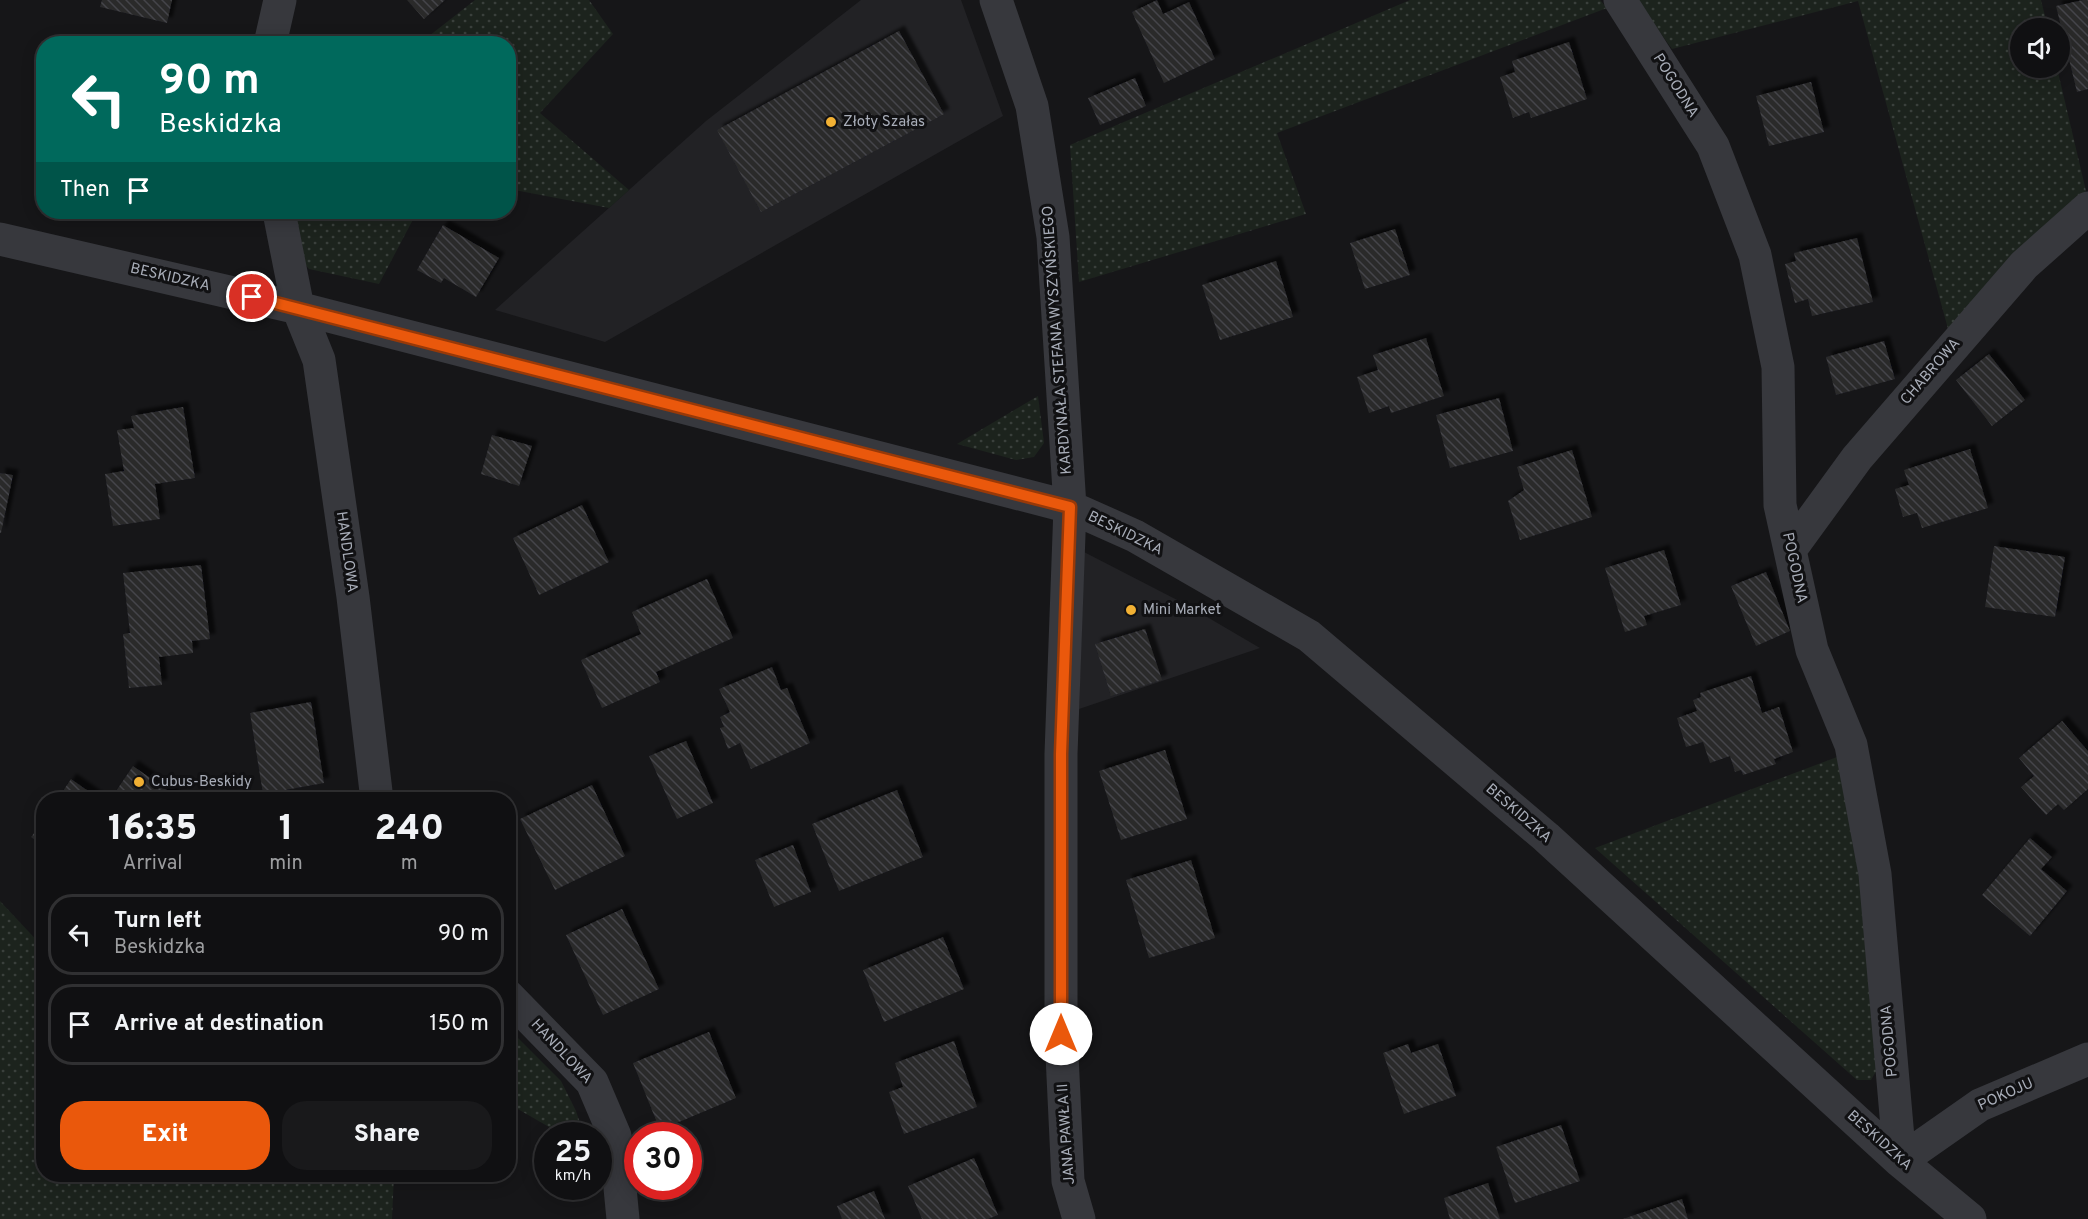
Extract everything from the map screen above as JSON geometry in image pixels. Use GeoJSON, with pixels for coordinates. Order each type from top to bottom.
{"type":"FeatureCollection","features":[{"type":"Feature","properties":{"kind":"street"},"geometry":{"type":"LineString","coordinates":[[272,36],[280,0]]}},
{"type":"Feature","properties":{"kind":"street","name":"KARDYNAŁA STEFANA WYSZYŃSKIEGO"},"geometry":{"type":"LineString","coordinates":[[996,0],[1032,106],[1053,237],[1070,507]]}},
{"type":"Feature","properties":{"kind":"street","name":"POGODNA"},"geometry":{"type":"LineString","coordinates":[[1620,0],[1713,146],[1755,255],[1778,367],[1780,505],[1812,650],[1851,744],[1875,874],[1900,1161]]}},
{"type":"Feature","properties":{"kind":"street","name":"CHABROWA"},"geometry":{"type":"LineString","coordinates":[[1790,550],[1857,458],[1953,347],[2024,266],[2088,208]]}},
{"type":"Feature","properties":{"kind":"street","name":"HANDLOWA"},"geometry":{"type":"LineString","coordinates":[[280,219],[298,308],[319,360],[353,597],[375,792]]}},
{"type":"Feature","properties":{"kind":"street","name":"BESKIDZKA"},"geometry":{"type":"LineString","coordinates":[[0,239],[298,308],[1070,507],[1135,536],[1309,636],[1546,837],[1900,1161],[1970,1219]]}},
{"type":"Feature","properties":{"kind":"street","name":"JANA PAWŁA II"},"geometry":{"type":"LineString","coordinates":[[1070,507],[1061,754],[1061,1034],[1068,1181],[1079,1219]]}},
{"type":"Feature","properties":{"kind":"street","name":"HANDLOWA"},"geometry":{"type":"LineString","coordinates":[[516,1004],[592,1082],[615,1136],[623,1219]]}},
{"type":"Feature","properties":{"kind":"street","name":"POKOJU"},"geometry":{"type":"LineString","coordinates":[[1900,1161],[1980,1105],[2088,1059]]}},
{"type":"Feature","properties":{"kind":"shaded area"},"geometry":{"type":"Polygon","coordinates":[[[475,0],[589,0],[613,34],[540,113],[629,190],[609,208],[516,190],[516,36],[429,36],[475,0]]]}},
{"type":"Feature","properties":{"kind":"shaded area"},"geometry":{"type":"Polygon","coordinates":[[[861,0],[961,0],[1003,116],[605,342],[495,310],[706,121],[861,0]]]}},
{"type":"Feature","properties":{"kind":"shaded area"},"geometry":{"type":"Polygon","coordinates":[[[1410,0],[1600,0],[1607,8],[1277,133],[1306,214],[1079,282],[1070,145],[1410,0]]]}},
{"type":"Feature","properties":{"kind":"shaded area"},"geometry":{"type":"Polygon","coordinates":[[[1637,0],[2041,0],[2046,18],[2010,18],[2010,78],[2059,78],[2086,191],[2018,259],[1950,336],[1858,1],[1672,49],[1637,0]]]}},
{"type":"Feature","properties":{"kind":"shaded area"},"geometry":{"type":"Polygon","coordinates":[[[294,219],[413,219],[379,284],[309,269],[301,260],[294,219]]]}},
{"type":"Feature","properties":{"kind":"shaded area"},"geometry":{"type":"Polygon","coordinates":[[[1038,396],[1044,443],[1034,457],[1016,460],[957,444],[1038,396]]]}},
{"type":"Feature","properties":{"kind":"shaded area"},"geometry":{"type":"Polygon","coordinates":[[[1084,552],[1185,604],[1260,648],[1079,709],[1084,552]]]}},
{"type":"Feature","properties":{"kind":"shaded area"},"geometry":{"type":"Polygon","coordinates":[[[1845,754],[1867,874],[1878,1068],[1871,1080],[1857,1080],[1595,848],[1845,754]]]}},
{"type":"Feature","properties":{"kind":"shaded area"},"geometry":{"type":"Polygon","coordinates":[[[0,901],[36,940],[36,1182],[394,1182],[392,1219],[0,1219],[0,901]]]}},
{"type":"Feature","properties":{"kind":"shaded area"},"geometry":{"type":"Polygon","coordinates":[[[516,1036],[561,1081],[580,1122],[540,1122],[516,1108],[516,1036]]]}},
{"type":"Feature","properties":{"kind":"building"},"geometry":{"type":"Polygon","coordinates":[[[102,0],[172,0],[167,23],[100,7],[102,0]]]}},
{"type":"Feature","properties":{"kind":"building"},"geometry":{"type":"Polygon","coordinates":[[[407,0],[445,0],[424,19],[407,0]]]}},
{"type":"Feature","properties":{"kind":"building"},"geometry":{"type":"Polygon","coordinates":[[[1157,0],[1163,14],[1189,2],[1215,59],[1164,83],[1132,12],[1157,0]]]}},
{"type":"Feature","properties":{"kind":"building"},"geometry":{"type":"Polygon","coordinates":[[[2088,0],[2088,89],[2077,92],[2070,63],[2070,18],[2059,18],[2056,6],[2088,0]]]}},
{"type":"Feature","properties":{"kind":"building","name":"Złoty Szałas"},"geometry":{"type":"Polygon","coordinates":[[[899,31],[944,114],[761,212],[717,130],[899,31]]]}},
{"type":"Feature","properties":{"kind":"building"},"geometry":{"type":"Polygon","coordinates":[[[1569,42],[1587,99],[1531,118],[1529,112],[1513,118],[1500,77],[1515,72],[1512,61],[1569,42]]]}},
{"type":"Feature","properties":{"kind":"building"},"geometry":{"type":"Polygon","coordinates":[[[1135,78],[1146,106],[1100,125],[1088,98],[1135,78]]]}},
{"type":"Feature","properties":{"kind":"building"},"geometry":{"type":"Polygon","coordinates":[[[1811,82],[1824,132],[1769,146],[1756,96],[1811,82]]]}},
{"type":"Feature","properties":{"kind":"building"},"geometry":{"type":"Polygon","coordinates":[[[443,225],[499,258],[476,297],[444,278],[441,283],[417,270],[443,225]]]}},
{"type":"Feature","properties":{"kind":"building"},"geometry":{"type":"Polygon","coordinates":[[[1395,229],[1410,275],[1365,289],[1350,243],[1395,229]]]}},
{"type":"Feature","properties":{"kind":"building"},"geometry":{"type":"Polygon","coordinates":[[[1857,238],[1873,302],[1812,316],[1808,299],[1795,303],[1785,264],[1796,261],[1794,253],[1857,238]]]}},
{"type":"Feature","properties":{"kind":"building"},"geometry":{"type":"Polygon","coordinates":[[[1276,261],[1293,317],[1220,340],[1202,285],[1276,261]]]}},
{"type":"Feature","properties":{"kind":"building"},"geometry":{"type":"Polygon","coordinates":[[[1426,338],[1444,396],[1391,413],[1389,406],[1369,413],[1357,377],[1378,370],[1373,355],[1426,338]]]}},
{"type":"Feature","properties":{"kind":"building"},"geometry":{"type":"Polygon","coordinates":[[[1884,341],[1895,379],[1836,395],[1826,357],[1884,341]]]}},
{"type":"Feature","properties":{"kind":"building"},"geometry":{"type":"Polygon","coordinates":[[[1989,354],[2025,400],[1992,426],[1956,380],[1989,354]]]}},
{"type":"Feature","properties":{"kind":"building"},"geometry":{"type":"Polygon","coordinates":[[[1499,398],[1513,451],[1450,468],[1436,415],[1499,398]]]}},
{"type":"Feature","properties":{"kind":"building"},"geometry":{"type":"Polygon","coordinates":[[[183,407],[195,478],[155,484],[160,519],[113,526],[105,474],[124,471],[117,430],[134,428],[131,416],[183,407]]]}},
{"type":"Feature","properties":{"kind":"building"},"geometry":{"type":"Polygon","coordinates":[[[492,435],[532,446],[519,486],[481,474],[492,435]]]}},
{"type":"Feature","properties":{"kind":"building"},"geometry":{"type":"Polygon","coordinates":[[[1970,449],[1988,508],[1922,528],[1917,513],[1903,517],[1895,489],[1909,485],[1904,470],[1970,449]]]}},
{"type":"Feature","properties":{"kind":"building"},"geometry":{"type":"Polygon","coordinates":[[[1572,450],[1592,517],[1520,540],[1508,501],[1524,490],[1517,467],[1572,450]]]}},
{"type":"Feature","properties":{"kind":"building"},"geometry":{"type":"Polygon","coordinates":[[[0,473],[13,475],[1,533],[0,533],[0,473]]]}},
{"type":"Feature","properties":{"kind":"building"},"geometry":{"type":"Polygon","coordinates":[[[582,505],[609,562],[539,595],[513,538],[582,505]]]}},
{"type":"Feature","properties":{"kind":"building"},"geometry":{"type":"Polygon","coordinates":[[[1994,546],[2065,557],[2055,617],[1985,607],[1994,546]]]}},
{"type":"Feature","properties":{"kind":"building"},"geometry":{"type":"Polygon","coordinates":[[[1664,550],[1681,605],[1644,616],[1647,625],[1625,632],[1605,568],[1664,550]]]}},
{"type":"Feature","properties":{"kind":"building"},"geometry":{"type":"Polygon","coordinates":[[[201,565],[210,639],[192,641],[193,653],[159,657],[162,685],[129,688],[123,634],[130,633],[123,573],[201,565]]]}},
{"type":"Feature","properties":{"kind":"building"},"geometry":{"type":"Polygon","coordinates":[[[1766,572],[1790,631],[1756,646],[1731,586],[1766,572]]]}},
{"type":"Feature","properties":{"kind":"building"},"geometry":{"type":"Polygon","coordinates":[[[707,579],[733,638],[656,672],[660,682],[602,708],[581,660],[641,634],[632,612],[707,579]]]}},
{"type":"Feature","properties":{"kind":"building"},"geometry":{"type":"Polygon","coordinates":[[[1145,629],[1162,680],[1111,696],[1095,644],[1145,629]]]}},
{"type":"Feature","properties":{"kind":"building"},"geometry":{"type":"Polygon","coordinates":[[[772,667],[781,690],[787,688],[810,743],[751,769],[740,743],[728,749],[720,728],[724,727],[720,717],[730,712],[719,689],[772,667]]]}},
{"type":"Feature","properties":{"kind":"building"},"geometry":{"type":"Polygon","coordinates":[[[1751,676],[1762,713],[1779,707],[1793,752],[1774,759],[1776,764],[1743,775],[1741,770],[1735,772],[1730,756],[1710,763],[1703,742],[1686,747],[1677,718],[1697,711],[1693,700],[1701,697],[1700,693],[1751,676]]]}},
{"type":"Feature","properties":{"kind":"building"},"geometry":{"type":"Polygon","coordinates":[[[311,702],[324,783],[263,792],[250,713],[311,702]]]}},
{"type":"Feature","properties":{"kind":"building"},"geometry":{"type":"Polygon","coordinates":[[[2062,721],[2088,751],[2088,789],[2064,810],[2058,804],[2046,815],[2021,787],[2034,776],[2019,758],[2062,721]]]}},
{"type":"Feature","properties":{"kind":"building"},"geometry":{"type":"Polygon","coordinates":[[[686,741],[713,803],[677,819],[649,756],[686,741]]]}},
{"type":"Feature","properties":{"kind":"building"},"geometry":{"type":"Polygon","coordinates":[[[1165,750],[1187,819],[1121,840],[1099,771],[1165,750]]]}},
{"type":"Feature","properties":{"kind":"building"},"geometry":{"type":"Polygon","coordinates":[[[133,766],[170,792],[115,792],[133,766]]]}},
{"type":"Feature","properties":{"kind":"building"},"geometry":{"type":"Polygon","coordinates":[[[71,779],[90,792],[62,792],[71,779]]]}},
{"type":"Feature","properties":{"kind":"building"},"geometry":{"type":"Polygon","coordinates":[[[592,785],[625,856],[555,890],[520,819],[592,785]]]}},
{"type":"Feature","properties":{"kind":"building"},"geometry":{"type":"Polygon","coordinates":[[[897,790],[923,857],[839,891],[812,824],[897,790]]]}},
{"type":"Feature","properties":{"kind":"building"},"geometry":{"type":"Polygon","coordinates":[[[36,830],[36,840],[31,837],[36,830]]]}},
{"type":"Feature","properties":{"kind":"building"},"geometry":{"type":"Polygon","coordinates":[[[2030,838],[2052,857],[2041,869],[2067,891],[2030,936],[1982,895],[2030,838]]]}},
{"type":"Feature","properties":{"kind":"building"},"geometry":{"type":"Polygon","coordinates":[[[793,845],[811,892],[774,907],[755,860],[793,845]]]}},
{"type":"Feature","properties":{"kind":"building"},"geometry":{"type":"Polygon","coordinates":[[[1191,860],[1215,938],[1149,958],[1126,880],[1191,860]]]}},
{"type":"Feature","properties":{"kind":"building"},"geometry":{"type":"Polygon","coordinates":[[[622,909],[659,989],[603,1015],[566,935],[622,909]]]}},
{"type":"Feature","properties":{"kind":"building"},"geometry":{"type":"Polygon","coordinates":[[[943,937],[964,989],[884,1022],[863,970],[943,937]]]}},
{"type":"Feature","properties":{"kind":"building"},"geometry":{"type":"Polygon","coordinates":[[[709,1032],[736,1098],[679,1122],[657,1122],[633,1063],[709,1032]]]}},
{"type":"Feature","properties":{"kind":"building"},"geometry":{"type":"Polygon","coordinates":[[[954,1041],[977,1107],[904,1134],[889,1092],[903,1087],[895,1063],[954,1041]]]}},
{"type":"Feature","properties":{"kind":"building"},"geometry":{"type":"Polygon","coordinates":[[[1408,1044],[1411,1053],[1438,1044],[1456,1096],[1404,1114],[1383,1053],[1408,1044]]]}},
{"type":"Feature","properties":{"kind":"building"},"geometry":{"type":"Polygon","coordinates":[[[1561,1125],[1580,1181],[1515,1203],[1496,1147],[1561,1125]]]}},
{"type":"Feature","properties":{"kind":"building"},"geometry":{"type":"Polygon","coordinates":[[[974,1158],[998,1215],[988,1219],[922,1219],[908,1186],[974,1158]]]}},
{"type":"Feature","properties":{"kind":"building"},"geometry":{"type":"Polygon","coordinates":[[[1488,1183],[1500,1219],[1450,1219],[1444,1198],[1488,1183]]]}},
{"type":"Feature","properties":{"kind":"building"},"geometry":{"type":"Polygon","coordinates":[[[874,1191],[885,1219],[842,1219],[837,1206],[874,1191]]]}},
{"type":"Feature","properties":{"kind":"building"},"geometry":{"type":"Polygon","coordinates":[[[1682,1199],[1688,1219],[1623,1219],[1682,1199]]]}},
{"type":"Feature","properties":{"kind":"place","name":"Złoty Szałas"},"geometry":{"type":"Point","coordinates":[831,122]}},
{"type":"Feature","properties":{"kind":"place","name":"Mini Market"},"geometry":{"type":"Point","coordinates":[1131,610]}},
{"type":"Feature","properties":{"kind":"place","name":"Cubus-Beskidy"},"geometry":{"type":"Point","coordinates":[139,782]}},
{"type":"Feature","properties":{"kind":"route"},"geometry":{"type":"LineString","coordinates":[[252,297],[1070,507],[1061,754],[1061,1034]]}}]}
